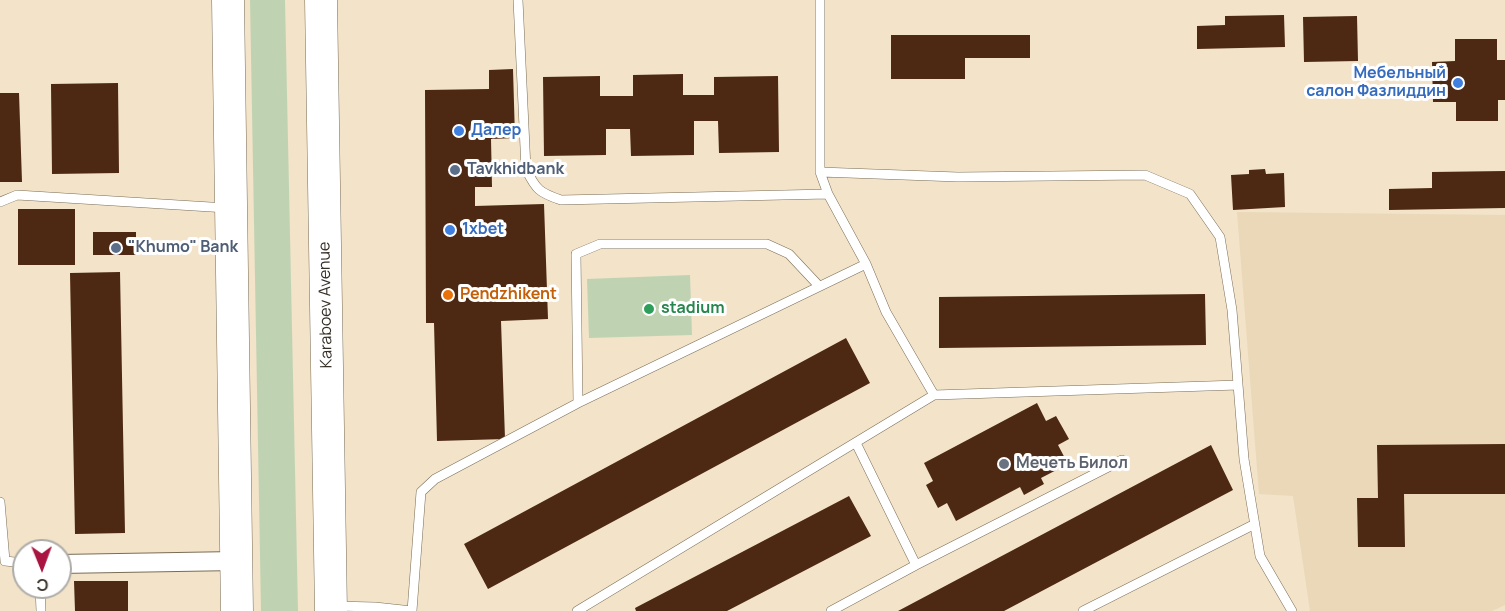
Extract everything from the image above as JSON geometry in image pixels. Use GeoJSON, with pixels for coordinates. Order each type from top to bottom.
{"type":"FeatureCollection","features":[{"type":"Feature","properties":{"kind":"highway"},"geometry":{"type":"LineString","coordinates":[[228,0],[237,611]]}},
{"type":"Feature","properties":{"kind":"highway","name":"Karaboev Avenue"},"geometry":{"type":"LineString","coordinates":[[321,0],[331,608]]}},
{"type":"Feature","properties":{"kind":"street"},"geometry":{"type":"LineString","coordinates":[[72,564],[236,561]]}},
{"type":"Feature","properties":{"kind":"lane"},"geometry":{"type":"LineString","coordinates":[[518,0],[526,169],[530,179],[542,193],[561,200],[828,194]]}},
{"type":"Feature","properties":{"kind":"lane"},"geometry":{"type":"LineString","coordinates":[[820,0],[820,172],[828,194],[866,264],[886,312],[934,395]]}},
{"type":"Feature","properties":{"kind":"lane"},"geometry":{"type":"LineString","coordinates":[[820,172],[958,177],[1145,175],[1190,194],[1220,237],[1232,310],[1244,459],[1260,556],[1292,611]]}},
{"type":"Feature","properties":{"kind":"lane"},"geometry":{"type":"LineString","coordinates":[[0,202],[17,195],[231,208]]}},
{"type":"Feature","properties":{"kind":"lane"},"geometry":{"type":"LineString","coordinates":[[579,403],[576,254],[600,244],[766,244],[789,254],[819,286]]}},
{"type":"Feature","properties":{"kind":"lane"},"geometry":{"type":"LineString","coordinates":[[331,608],[375,607],[413,611],[421,492],[435,479],[579,403],[866,264]]}},
{"type":"Feature","properties":{"kind":"lane"},"geometry":{"type":"LineString","coordinates":[[576,611],[934,395],[1238,385]]}},
{"type":"Feature","properties":{"kind":"lane"},"geometry":{"type":"LineString","coordinates":[[856,442],[916,566]]}},
{"type":"Feature","properties":{"kind":"lane"},"geometry":{"type":"LineString","coordinates":[[831,611],[1122,460]]}},
{"type":"Feature","properties":{"kind":"lane"},"geometry":{"type":"LineString","coordinates":[[0,502],[5,561],[12,562]]}},
{"type":"Feature","properties":{"kind":"lane"},"geometry":{"type":"LineString","coordinates":[[1083,611],[1251,526]]}},
{"type":"Feature","properties":{"kind":"shaded area"},"geometry":{"type":"Polygon","coordinates":[[[1237,212],[1505,215],[1505,605],[1492,611],[1310,611],[1293,496],[1259,494],[1237,212]]]}},
{"type":"Feature","properties":{"kind":"green space"},"geometry":{"type":"Polygon","coordinates":[[[250,0],[285,0],[298,611],[261,611],[250,0]]]}},
{"type":"Feature","properties":{"kind":"green space"},"geometry":{"type":"Polygon","coordinates":[[[690,275],[692,335],[589,338],[587,279],[690,275]]]}},
{"type":"Feature","properties":{"kind":"building"},"geometry":{"type":"Polygon","coordinates":[[[1284,15],[1285,47],[1197,49],[1197,26],[1225,25],[1225,16],[1284,15]]]}},
{"type":"Feature","properties":{"kind":"building"},"geometry":{"type":"Polygon","coordinates":[[[1357,16],[1358,61],[1304,62],[1303,17],[1357,16]]]}},
{"type":"Feature","properties":{"kind":"building"},"geometry":{"type":"Polygon","coordinates":[[[891,35],[1030,35],[1030,58],[965,58],[965,79],[891,79],[891,35]]]}},
{"type":"Feature","properties":{"kind":"building"},"geometry":{"type":"Polygon","coordinates":[[[1455,39],[1497,39],[1497,60],[1505,60],[1505,100],[1498,100],[1498,121],[1456,121],[1456,102],[1433,102],[1432,62],[1455,61],[1455,39]]]}},
{"type":"Feature","properties":{"kind":"building"},"geometry":{"type":"Polygon","coordinates":[[[513,69],[515,138],[491,139],[492,187],[475,187],[475,206],[544,204],[548,319],[501,321],[505,439],[437,441],[434,323],[426,323],[425,90],[489,89],[489,70],[513,69]]]}},
{"type":"Feature","properties":{"kind":"building"},"geometry":{"type":"Polygon","coordinates":[[[683,74],[683,95],[714,95],[714,77],[778,76],[779,152],[719,153],[718,121],[694,121],[694,155],[631,156],[630,129],[606,129],[606,155],[544,156],[543,77],[600,76],[600,96],[633,96],[633,75],[683,74]]]}},
{"type":"Feature","properties":{"kind":"building"},"geometry":{"type":"Polygon","coordinates":[[[118,83],[119,173],[52,174],[51,84],[118,83]]]}},
{"type":"Feature","properties":{"kind":"building"},"geometry":{"type":"Polygon","coordinates":[[[0,93],[19,93],[22,182],[0,182],[0,93]]]}},
{"type":"Feature","properties":{"kind":"building"},"geometry":{"type":"Polygon","coordinates":[[[1265,169],[1266,174],[1284,173],[1285,207],[1233,210],[1231,175],[1249,174],[1249,170],[1265,169]]]}},
{"type":"Feature","properties":{"kind":"building"},"geometry":{"type":"Polygon","coordinates":[[[1505,171],[1505,208],[1389,210],[1389,189],[1432,188],[1432,172],[1505,171]]]}},
{"type":"Feature","properties":{"kind":"building"},"geometry":{"type":"Polygon","coordinates":[[[18,209],[75,209],[75,265],[18,265],[18,209]]]}},
{"type":"Feature","properties":{"kind":"building"},"geometry":{"type":"Polygon","coordinates":[[[93,232],[136,232],[136,255],[93,255],[93,232]]]}},
{"type":"Feature","properties":{"kind":"building"},"geometry":{"type":"Polygon","coordinates":[[[120,272],[125,533],[75,534],[70,273],[120,272]]]}},
{"type":"Feature","properties":{"kind":"building"},"geometry":{"type":"Polygon","coordinates":[[[1205,294],[1206,345],[939,348],[939,297],[1205,294]]]}},
{"type":"Feature","properties":{"kind":"building"},"geometry":{"type":"Polygon","coordinates":[[[846,338],[870,383],[488,589],[464,544],[846,338]]]}},
{"type":"Feature","properties":{"kind":"building"},"geometry":{"type":"Polygon","coordinates":[[[1037,403],[1046,421],[1056,416],[1069,439],[1058,445],[1068,464],[1041,478],[1044,484],[1024,495],[1020,487],[956,521],[947,503],[938,508],[926,485],[933,481],[924,463],[1037,403]]]}},
{"type":"Feature","properties":{"kind":"building"},"geometry":{"type":"Polygon","coordinates":[[[1505,444],[1505,494],[1404,494],[1405,547],[1358,547],[1357,498],[1378,498],[1377,445],[1505,444]]]}},
{"type":"Feature","properties":{"kind":"building"},"geometry":{"type":"Polygon","coordinates":[[[1211,445],[1233,490],[1004,611],[898,611],[1211,445]]]}},
{"type":"Feature","properties":{"kind":"building"},"geometry":{"type":"Polygon","coordinates":[[[849,496],[871,536],[727,611],[636,611],[635,608],[849,496]]]}},
{"type":"Feature","properties":{"kind":"building"},"geometry":{"type":"Polygon","coordinates":[[[74,581],[128,581],[128,611],[75,611],[74,581]]]}},
{"type":"Feature","properties":{"kind":"place","name":"Мебельный салон Фазлиддин"},"geometry":{"type":"Point","coordinates":[1458,83]}},
{"type":"Feature","properties":{"kind":"place","name":"Далер"},"geometry":{"type":"Point","coordinates":[459,131]}},
{"type":"Feature","properties":{"kind":"place","name":"Tavkhidbank"},"geometry":{"type":"Point","coordinates":[455,170]}},
{"type":"Feature","properties":{"kind":"place","name":"1xbet"},"geometry":{"type":"Point","coordinates":[450,230]}},
{"type":"Feature","properties":{"kind":"place","name":"\"Khumo\" Bank"},"geometry":{"type":"Point","coordinates":[116,248]}},
{"type":"Feature","properties":{"kind":"place","name":"Pendzhikent"},"geometry":{"type":"Point","coordinates":[448,295]}},
{"type":"Feature","properties":{"kind":"place","name":"stadium"},"geometry":{"type":"Point","coordinates":[649,309]}},
{"type":"Feature","properties":{"kind":"place","name":"Мечеть Билол"},"geometry":{"type":"Point","coordinates":[1004,464]}}]}
